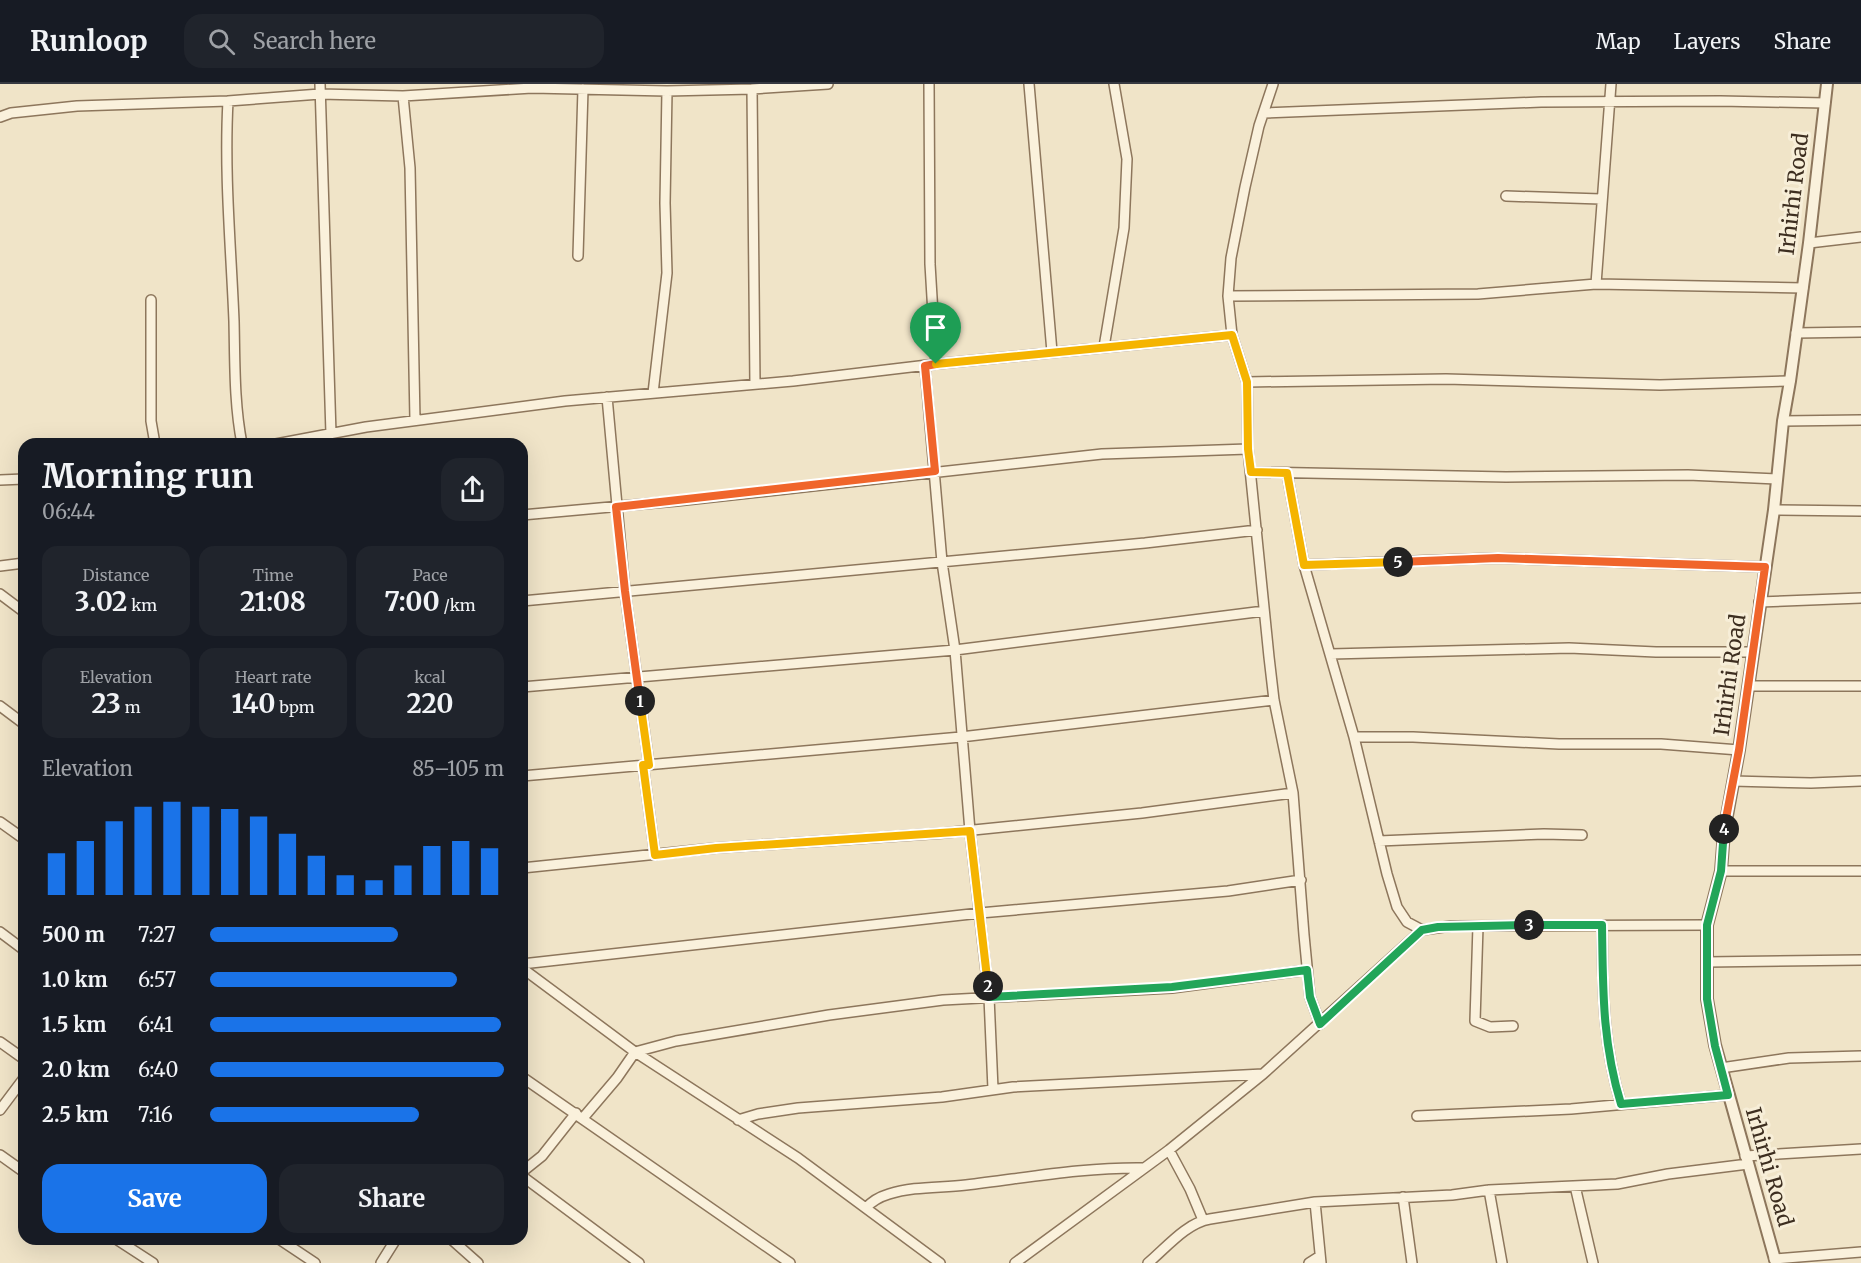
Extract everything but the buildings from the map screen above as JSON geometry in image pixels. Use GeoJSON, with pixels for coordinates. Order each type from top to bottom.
{"type":"FeatureCollection","features":[{"type":"Feature","properties":{"kind":"street"},"geometry":{"type":"LineString","coordinates":[[320,84],[331,434]]}},
{"type":"Feature","properties":{"kind":"street"},"geometry":{"type":"LineString","coordinates":[[0,117],[11,113],[77,106],[228,101],[320,94],[403,96],[532,88],[642,88],[667,91],[828,84]]}},
{"type":"Feature","properties":{"kind":"street"},"geometry":{"type":"LineString","coordinates":[[929,84],[930,264],[936,364]]}},
{"type":"Feature","properties":{"kind":"street"},"geometry":{"type":"LineString","coordinates":[[1029,84],[1052,352]]}},
{"type":"Feature","properties":{"kind":"street"},"geometry":{"type":"LineString","coordinates":[[1104,347],[1124,228],[1127,159],[1114,84]]}},
{"type":"Feature","properties":{"kind":"street"},"geometry":{"type":"LineString","coordinates":[[1273,84],[1245,187],[1231,258],[1228,296],[1232,335],[1247,382],[1248,449],[1274,700],[1293,793],[1310,997],[1320,1024]]}},
{"type":"Feature","properties":{"kind":"street"},"geometry":{"type":"LineString","coordinates":[[1596,284],[1611,84]]}},
{"type":"Feature","properties":{"kind":"street","name":"Irhirhi Road"},"geometry":{"type":"LineString","coordinates":[[1775,1261],[1715,1046],[1707,999],[1707,925],[1721,871],[1724,832],[1739,750],[1774,510],[1783,421],[1809,243],[1827,84]]}},
{"type":"Feature","properties":{"kind":"street"},"geometry":{"type":"LineString","coordinates":[[579,255],[583,89]]}},
{"type":"Feature","properties":{"kind":"street"},"geometry":{"type":"LineString","coordinates":[[752,89],[755,384]]}},
{"type":"Feature","properties":{"kind":"street"},"geometry":{"type":"LineString","coordinates":[[653,393],[667,273],[665,203],[667,91]]}},
{"type":"Feature","properties":{"kind":"street"},"geometry":{"type":"LineString","coordinates":[[403,96],[410,168],[415,420]]}},
{"type":"Feature","properties":{"kind":"street"},"geometry":{"type":"LineString","coordinates":[[228,101],[226,147],[235,361],[241,438]]}},
{"type":"Feature","properties":{"kind":"street"},"geometry":{"type":"LineString","coordinates":[[1264,113],[1541,102],[1825,103]]}},
{"type":"Feature","properties":{"kind":"street"},"geometry":{"type":"LineString","coordinates":[[1506,196],[1601,199]]}},
{"type":"Feature","properties":{"kind":"street"},"geometry":{"type":"LineString","coordinates":[[1809,243],[1861,237]]}},
{"type":"Feature","properties":{"kind":"street"},"geometry":{"type":"LineString","coordinates":[[1228,296],[1478,294],[1596,284],[1803,288]]}},
{"type":"Feature","properties":{"kind":"street"},"geometry":{"type":"LineString","coordinates":[[151,300],[151,421],[154,438]]}},
{"type":"Feature","properties":{"kind":"street"},"geometry":{"type":"LineString","coordinates":[[1796,333],[1861,332]]}},
{"type":"Feature","properties":{"kind":"street"},"geometry":{"type":"LineString","coordinates":[[309,438],[415,420],[608,397],[1232,335]]}},
{"type":"Feature","properties":{"kind":"street"},"geometry":{"type":"LineString","coordinates":[[925,366],[942,562],[955,650],[970,831],[989,997],[993,1089]]}},
{"type":"Feature","properties":{"kind":"street"},"geometry":{"type":"LineString","coordinates":[[1247,382],[1446,379],[1660,385],[1790,381]]}},
{"type":"Feature","properties":{"kind":"street"},"geometry":{"type":"LineString","coordinates":[[608,397],[616,507],[637,676],[655,855]]}},
{"type":"Feature","properties":{"kind":"street"},"geometry":{"type":"LineString","coordinates":[[1783,421],[1861,420]]}},
{"type":"Feature","properties":{"kind":"street"},"geometry":{"type":"LineString","coordinates":[[528,514],[1102,454],[1248,449]]}},
{"type":"Feature","properties":{"kind":"street"},"geometry":{"type":"LineString","coordinates":[[1251,472],[1506,477],[1688,475],[1777,479]]}},
{"type":"Feature","properties":{"kind":"street"},"geometry":{"type":"LineString","coordinates":[[1287,473],[1304,565],[1354,737],[1386,874],[1397,907],[1407,922],[1422,930]]}},
{"type":"Feature","properties":{"kind":"street"},"geometry":{"type":"LineString","coordinates":[[0,480],[18,479]]}},
{"type":"Feature","properties":{"kind":"street"},"geometry":{"type":"LineString","coordinates":[[1774,510],[1861,511]]}},
{"type":"Feature","properties":{"kind":"street"},"geometry":{"type":"LineString","coordinates":[[528,600],[1145,543],[1257,530]]}},
{"type":"Feature","properties":{"kind":"street"},"geometry":{"type":"LineString","coordinates":[[1304,565],[1498,558],[1765,567]]}},
{"type":"Feature","properties":{"kind":"street"},"geometry":{"type":"LineString","coordinates":[[0,566],[18,564]]}},
{"type":"Feature","properties":{"kind":"street"},"geometry":{"type":"LineString","coordinates":[[0,594],[18,608]]}},
{"type":"Feature","properties":{"kind":"street"},"geometry":{"type":"LineString","coordinates":[[1760,602],[1861,597]]}},
{"type":"Feature","properties":{"kind":"street"},"geometry":{"type":"LineString","coordinates":[[528,686],[955,650],[1264,611]]}},
{"type":"Feature","properties":{"kind":"street"},"geometry":{"type":"LineString","coordinates":[[1331,654],[1569,648],[1656,652],[1752,652]]}},
{"type":"Feature","properties":{"kind":"street"},"geometry":{"type":"LineString","coordinates":[[1748,686],[1861,686]]}},
{"type":"Feature","properties":{"kind":"street"},"geometry":{"type":"LineString","coordinates":[[528,775],[961,737],[1274,700]]}},
{"type":"Feature","properties":{"kind":"street"},"geometry":{"type":"LineString","coordinates":[[0,706],[18,720]]}},
{"type":"Feature","properties":{"kind":"street"},"geometry":{"type":"LineString","coordinates":[[1354,737],[1413,736],[1571,744],[1661,744],[1739,750]]}},
{"type":"Feature","properties":{"kind":"street"},"geometry":{"type":"LineString","coordinates":[[1733,781],[1811,783],[1861,781]]}},
{"type":"Feature","properties":{"kind":"street"},"geometry":{"type":"LineString","coordinates":[[528,867],[716,848],[970,831],[1142,813],[1293,793]]}},
{"type":"Feature","properties":{"kind":"street"},"geometry":{"type":"LineString","coordinates":[[0,822],[18,835]]}},
{"type":"Feature","properties":{"kind":"street"},"geometry":{"type":"LineString","coordinates":[[1379,841],[1544,834],[1581,835]]}},
{"type":"Feature","properties":{"kind":"street"},"geometry":{"type":"LineString","coordinates":[[1721,871],[1861,871]]}},
{"type":"Feature","properties":{"kind":"street"},"geometry":{"type":"LineString","coordinates":[[528,963],[980,913],[1228,891],[1301,880]]}},
{"type":"Feature","properties":{"kind":"street"},"geometry":{"type":"LineString","coordinates":[[1602,925],[1604,1024],[1614,1081],[1621,1104]]}},
{"type":"Feature","properties":{"kind":"street"},"geometry":{"type":"LineString","coordinates":[[1015,1263],[1169,1150],[1263,1074],[1422,930],[1438,927],[1478,926],[1707,925]]}},
{"type":"Feature","properties":{"kind":"street"},"geometry":{"type":"LineString","coordinates":[[1478,926],[1475,1021],[1490,1027],[1513,1026]]}},
{"type":"Feature","properties":{"kind":"street"},"geometry":{"type":"LineString","coordinates":[[0,932],[18,946]]}},
{"type":"Feature","properties":{"kind":"street"},"geometry":{"type":"LineString","coordinates":[[1707,962],[1861,960]]}},
{"type":"Feature","properties":{"kind":"street"},"geometry":{"type":"LineString","coordinates":[[528,1169],[617,1078],[635,1052],[676,1041],[829,1015],[943,1000],[1172,987],[1307,970]]}},
{"type":"Feature","properties":{"kind":"street"},"geometry":{"type":"LineString","coordinates":[[528,973],[635,1052],[798,1158],[940,1263]]}},
{"type":"Feature","properties":{"kind":"street"},"geometry":{"type":"LineString","coordinates":[[0,1042],[18,1055]]}},
{"type":"Feature","properties":{"kind":"street"},"geometry":{"type":"LineString","coordinates":[[1721,1068],[1790,1058],[1861,1056]]}},
{"type":"Feature","properties":{"kind":"street"},"geometry":{"type":"LineString","coordinates":[[738,1120],[758,1114],[798,1108],[942,1097],[993,1089],[1263,1074]]}},
{"type":"Feature","properties":{"kind":"street"},"geometry":{"type":"LineString","coordinates":[[528,1081],[790,1263]]}},
{"type":"Feature","properties":{"kind":"street"},"geometry":{"type":"LineString","coordinates":[[0,1110],[18,1086]]}},
{"type":"Feature","properties":{"kind":"street"},"geometry":{"type":"LineString","coordinates":[[1417,1116],[1571,1109],[1728,1095]]}},
{"type":"Feature","properties":{"kind":"street"},"geometry":{"type":"LineString","coordinates":[[1148,1263],[1191,1227],[1203,1220],[1315,1202],[1617,1184],[1746,1160],[1861,1149]]}},
{"type":"Feature","properties":{"kind":"street"},"geometry":{"type":"LineString","coordinates":[[1169,1150],[1190,1189],[1203,1220]]}},
{"type":"Feature","properties":{"kind":"street"},"geometry":{"type":"LineString","coordinates":[[0,1155],[18,1168]]}},
{"type":"Feature","properties":{"kind":"street"},"geometry":{"type":"LineString","coordinates":[[866,1208],[874,1200],[889,1194],[924,1188],[1094,1168],[1144,1168]]}},
{"type":"Feature","properties":{"kind":"street"},"geometry":{"type":"LineString","coordinates":[[528,1179],[639,1263]]}},
{"type":"Feature","properties":{"kind":"street"},"geometry":{"type":"LineString","coordinates":[[1575,1186],[1593,1263]]}},
{"type":"Feature","properties":{"kind":"street"},"geometry":{"type":"LineString","coordinates":[[1489,1190],[1502,1263]]}},
{"type":"Feature","properties":{"kind":"street"},"geometry":{"type":"LineString","coordinates":[[1403,1197],[1412,1263]]}},
{"type":"Feature","properties":{"kind":"street"},"geometry":{"type":"LineString","coordinates":[[1309,1263],[1321,1259],[1315,1202]]}},
{"type":"Feature","properties":{"kind":"street"},"geometry":{"type":"LineString","coordinates":[[125,1245],[153,1263]]}},
{"type":"Feature","properties":{"kind":"street"},"geometry":{"type":"LineString","coordinates":[[288,1245],[315,1263]]}},
{"type":"Feature","properties":{"kind":"street"},"geometry":{"type":"LineString","coordinates":[[381,1263],[392,1245]]}},
{"type":"Feature","properties":{"kind":"street"},"geometry":{"type":"LineString","coordinates":[[458,1245],[478,1263]]}},
{"type":"Feature","properties":{"kind":"street"},"geometry":{"type":"LineString","coordinates":[[1775,1261],[1861,1252]]}},
{"type":"Feature","properties":{"kind":"route"},"geometry":{"type":"LineString","coordinates":[[1232,335],[1247,382],[1248,449],[1251,472],[1287,473],[1304,565],[1498,558],[1765,567],[1739,750],[1724,832],[1721,871],[1707,925],[1707,999],[1715,1046],[1728,1095],[1621,1104],[1614,1081],[1604,1024],[1602,925],[1451,926],[1422,930],[1320,1024],[1310,997],[1307,970],[1172,987],[989,997],[970,831],[716,848],[655,855],[643,765],[649,765],[616,507],[935,471],[925,366],[936,364],[1232,335]]}}]}
